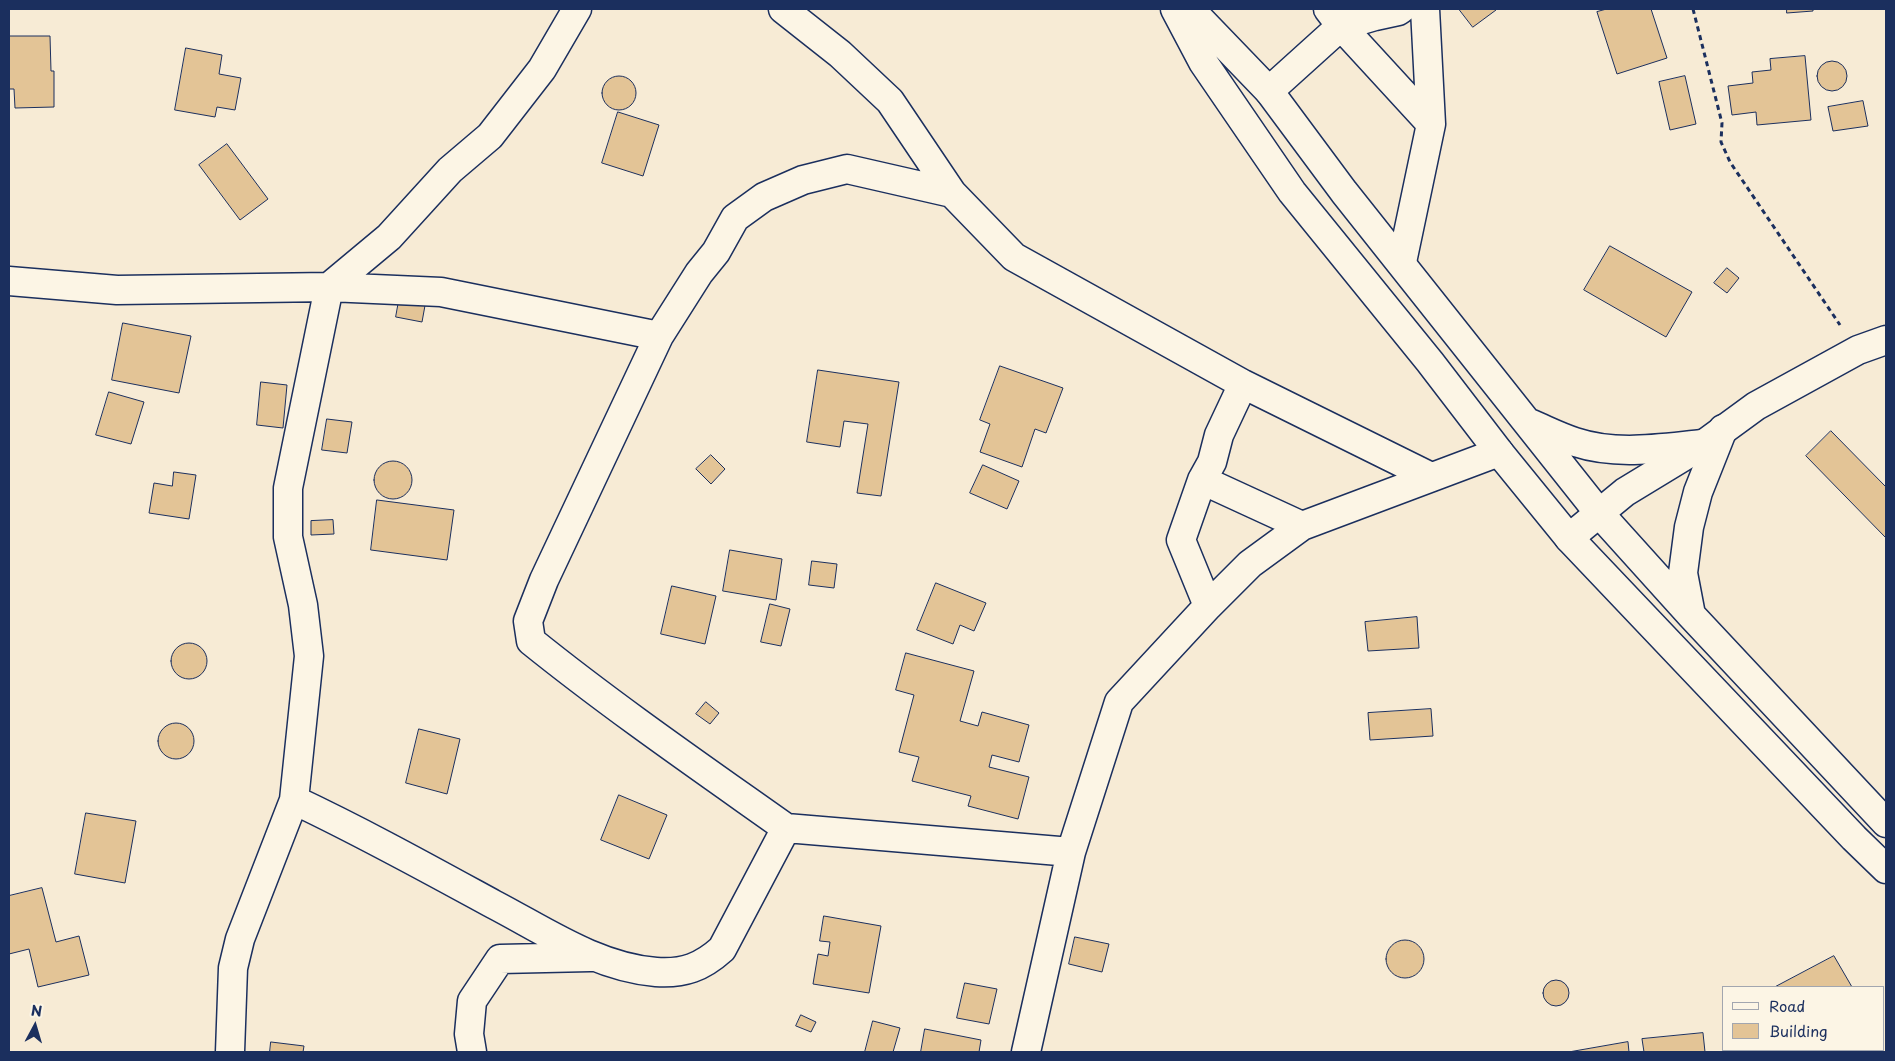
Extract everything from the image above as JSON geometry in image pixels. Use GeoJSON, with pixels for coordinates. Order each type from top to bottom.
{"type":"FeatureCollection","features":[{"type":"Feature","properties":{"kind":"street"},"geometry":{"type":"LineString","coordinates":[[230,1052],[233,968],[240,939],[294,800],[309,656],[303,605],[288,537],[288,488],[329,287],[389,238],[450,170],[490,136],[542,68],[577,9]]}},
{"type":"Feature","properties":{"kind":"street"},"geometry":{"type":"LineString","coordinates":[[783,9],[840,54],[890,101],[952,193],[1014,257],[1243,384],[1431,477]]}},
{"type":"Feature","properties":{"kind":"street"},"geometry":{"type":"LineString","coordinates":[[1175,9],[1203,62],[1292,192],[1570,538],[1847,831],[1886,869]]}},
{"type":"Feature","properties":{"kind":"street"},"geometry":{"type":"LineString","coordinates":[[1190,9],[1269,91],[1344,192],[1402,262],[1599,513],[1691,615],[1886,823]]}},
{"type":"Feature","properties":{"kind":"street"},"geometry":{"type":"LineString","coordinates":[[1269,91],[1335,18],[1375,16],[1401,9]]}},
{"type":"Feature","properties":{"kind":"street"},"geometry":{"type":"LineString","coordinates":[[1402,262],[1431,124],[1425,9]]}},
{"type":"Feature","properties":{"kind":"street"},"geometry":{"type":"LineString","coordinates":[[1335,18],[1431,124]]}},
{"type":"Feature","properties":{"kind":"street"},"geometry":{"type":"LineString","coordinates":[[952,193],[847,169],[803,180],[764,197],[735,218],[716,252],[699,273],[659,336],[544,580],[528,621],[532,641],[643,726],[786,828],[1071,852]]}},
{"type":"Feature","properties":{"kind":"street"},"geometry":{"type":"LineString","coordinates":[[9,281],[117,290],[329,287],[441,292],[659,336]]}},
{"type":"Feature","properties":{"kind":"street"},"geometry":{"type":"LineString","coordinates":[[1570,538],[1625,492],[1756,406],[1858,350],[1886,340]]}},
{"type":"Feature","properties":{"kind":"street"},"geometry":{"type":"LineString","coordinates":[[1208,606],[1181,540],[1202,480],[1212,462],[1219,435],[1243,384]]}},
{"type":"Feature","properties":{"kind":"street"},"geometry":{"type":"LineString","coordinates":[[1527,422],[1576,443],[1626,451],[1648,450],[1713,436]]}},
{"type":"Feature","properties":{"kind":"street"},"geometry":{"type":"LineString","coordinates":[[1691,615],[1683,573],[1689,527],[1713,436]]}},
{"type":"Feature","properties":{"kind":"street"},"geometry":{"type":"LineString","coordinates":[[1026,1052],[1071,852],[1119,702],[1208,606],[1250,564],[1302,526],[1499,452]]}},
{"type":"Feature","properties":{"kind":"street"},"geometry":{"type":"LineString","coordinates":[[1202,480],[1302,526]]}},
{"type":"Feature","properties":{"kind":"street"},"geometry":{"type":"LineString","coordinates":[[294,800],[348,825],[592,957],[636,969],[658,972],[684,971],[707,962],[722,949],[786,828]]}},
{"type":"Feature","properties":{"kind":"street"},"geometry":{"type":"LineString","coordinates":[[472,1052],[469,1034],[472,1001],[500,959],[592,957]]}},
{"type":"Feature","properties":{"kind":"path"},"geometry":{"type":"LineString","coordinates":[[1693,9],[1722,123],[1721,142],[1730,162],[1858,350]]}},
{"type":"Feature","properties":{"kind":"building"},"geometry":{"type":"Polygon","coordinates":[[[1459,9],[1495,9],[1496,10],[1473,27],[1459,9]]]}},
{"type":"Feature","properties":{"kind":"building"},"geometry":{"type":"Polygon","coordinates":[[[1607,9],[1651,9],[1667,58],[1617,74],[1597,12],[1607,9]]]}},
{"type":"Feature","properties":{"kind":"building"},"geometry":{"type":"Polygon","coordinates":[[[1787,9],[1813,9],[1813,11],[1787,13],[1787,9]]]}},
{"type":"Feature","properties":{"kind":"building"},"geometry":{"type":"Polygon","coordinates":[[[9,36],[50,36],[51,71],[54,71],[54,107],[15,108],[14,89],[9,89],[9,36]]]}},
{"type":"Feature","properties":{"kind":"building"},"geometry":{"type":"Polygon","coordinates":[[[186,48],[222,55],[219,74],[241,78],[235,110],[217,107],[215,117],[175,110],[186,48]]]}},
{"type":"Feature","properties":{"kind":"building"},"geometry":{"type":"Polygon","coordinates":[[[1805,56],[1811,120],[1757,125],[1756,112],[1732,115],[1728,86],[1753,83],[1752,72],[1771,70],[1770,59],[1805,56]]]}},
{"type":"Feature","properties":{"kind":"building"},"geometry":{"type":"Polygon","coordinates":[[[1832,61],[1842,66],[1847,76],[1842,86],[1832,91],[1822,86],[1817,76],[1822,66],[1832,61]]]}},
{"type":"Feature","properties":{"kind":"building"},"geometry":{"type":"Polygon","coordinates":[[[619,76],[631,81],[636,93],[631,105],[619,110],[607,105],[602,93],[607,81],[619,76]]]}},
{"type":"Feature","properties":{"kind":"building"},"geometry":{"type":"Polygon","coordinates":[[[1685,76],[1696,124],[1670,130],[1659,82],[1685,76]]]}},
{"type":"Feature","properties":{"kind":"building"},"geometry":{"type":"Polygon","coordinates":[[[1863,101],[1868,126],[1833,131],[1828,107],[1863,101]]]}},
{"type":"Feature","properties":{"kind":"building"},"geometry":{"type":"Polygon","coordinates":[[[618,112],[659,125],[643,176],[602,163],[618,112]]]}},
{"type":"Feature","properties":{"kind":"building"},"geometry":{"type":"Polygon","coordinates":[[[227,144],[268,199],[240,220],[199,165],[227,144]]]}},
{"type":"Feature","properties":{"kind":"building"},"geometry":{"type":"Polygon","coordinates":[[[1610,246],[1692,292],[1666,337],[1584,290],[1610,246]]]}},
{"type":"Feature","properties":{"kind":"building"},"geometry":{"type":"Polygon","coordinates":[[[1727,268],[1739,278],[1727,293],[1714,283],[1727,268]]]}},
{"type":"Feature","properties":{"kind":"building"},"geometry":{"type":"Polygon","coordinates":[[[400,295],[426,300],[422,322],[396,317],[400,295]]]}},
{"type":"Feature","properties":{"kind":"building"},"geometry":{"type":"Polygon","coordinates":[[[123,323],[191,336],[179,393],[112,380],[123,323]]]}},
{"type":"Feature","properties":{"kind":"building"},"geometry":{"type":"Polygon","coordinates":[[[1000,366],[1063,388],[1046,433],[1035,429],[1022,467],[980,452],[990,424],[980,420],[1000,366]]]}},
{"type":"Feature","properties":{"kind":"building"},"geometry":{"type":"Polygon","coordinates":[[[818,370],[899,382],[881,496],[857,493],[868,424],[844,421],[840,447],[807,442],[818,370]]]}},
{"type":"Feature","properties":{"kind":"building"},"geometry":{"type":"Polygon","coordinates":[[[261,382],[287,385],[283,428],[257,425],[261,382]]]}},
{"type":"Feature","properties":{"kind":"building"},"geometry":{"type":"Polygon","coordinates":[[[109,392],[144,402],[131,444],[96,435],[109,392]]]}},
{"type":"Feature","properties":{"kind":"building"},"geometry":{"type":"Polygon","coordinates":[[[327,419],[352,422],[347,453],[322,450],[327,419]]]}},
{"type":"Feature","properties":{"kind":"building"},"geometry":{"type":"Polygon","coordinates":[[[1831,431],[1886,487],[1886,538],[1806,456],[1831,431]]]}},
{"type":"Feature","properties":{"kind":"building"},"geometry":{"type":"Polygon","coordinates":[[[711,455],[725,469],[711,484],[696,469],[711,455]]]}},
{"type":"Feature","properties":{"kind":"building"},"geometry":{"type":"Polygon","coordinates":[[[393,461],[406,467],[412,480],[406,493],[393,499],[380,493],[374,480],[380,467],[393,461]]]}},
{"type":"Feature","properties":{"kind":"building"},"geometry":{"type":"Polygon","coordinates":[[[983,465],[1019,481],[1007,509],[970,493],[983,465]]]}},
{"type":"Feature","properties":{"kind":"building"},"geometry":{"type":"Polygon","coordinates":[[[174,472],[196,475],[189,519],[149,513],[154,483],[172,486],[174,472]]]}},
{"type":"Feature","properties":{"kind":"building"},"geometry":{"type":"Polygon","coordinates":[[[377,500],[454,510],[447,560],[371,550],[377,500]]]}},
{"type":"Feature","properties":{"kind":"building"},"geometry":{"type":"Polygon","coordinates":[[[333,520],[334,534],[311,535],[311,521],[333,520]]]}},
{"type":"Feature","properties":{"kind":"building"},"geometry":{"type":"Polygon","coordinates":[[[730,550],[782,559],[776,600],[723,591],[730,550]]]}},
{"type":"Feature","properties":{"kind":"building"},"geometry":{"type":"Polygon","coordinates":[[[812,561],[837,564],[834,588],[809,585],[812,561]]]}},
{"type":"Feature","properties":{"kind":"building"},"geometry":{"type":"Polygon","coordinates":[[[936,583],[986,603],[974,631],[960,625],[953,644],[917,630],[936,583]]]}},
{"type":"Feature","properties":{"kind":"building"},"geometry":{"type":"Polygon","coordinates":[[[672,586],[716,596],[705,644],[661,634],[672,586]]]}},
{"type":"Feature","properties":{"kind":"building"},"geometry":{"type":"Polygon","coordinates":[[[770,604],[790,609],[781,646],[761,642],[770,604]]]}},
{"type":"Feature","properties":{"kind":"building"},"geometry":{"type":"Polygon","coordinates":[[[1417,617],[1419,648],[1368,651],[1365,622],[1417,617]]]}},
{"type":"Feature","properties":{"kind":"building"},"geometry":{"type":"Polygon","coordinates":[[[189,643],[201,649],[207,661],[201,673],[189,679],[177,673],[171,661],[177,649],[189,643]]]}},
{"type":"Feature","properties":{"kind":"building"},"geometry":{"type":"Polygon","coordinates":[[[906,653],[974,671],[960,721],[978,726],[982,712],[1029,725],[1019,762],[992,755],[989,767],[1029,777],[1018,819],[968,806],[971,796],[912,781],[919,757],[899,752],[914,695],[896,690],[906,653]]]}},
{"type":"Feature","properties":{"kind":"building"},"geometry":{"type":"Polygon","coordinates":[[[706,702],[719,713],[710,724],[696,714],[706,702]]]}},
{"type":"Feature","properties":{"kind":"building"},"geometry":{"type":"Polygon","coordinates":[[[1431,709],[1433,736],[1370,740],[1368,713],[1431,709]]]}},
{"type":"Feature","properties":{"kind":"building"},"geometry":{"type":"Polygon","coordinates":[[[176,723],[188,729],[194,741],[188,753],[176,759],[164,753],[158,741],[164,729],[176,723]]]}},
{"type":"Feature","properties":{"kind":"building"},"geometry":{"type":"Polygon","coordinates":[[[419,729],[460,739],[447,794],[406,783],[419,729]]]}},
{"type":"Feature","properties":{"kind":"building"},"geometry":{"type":"Polygon","coordinates":[[[619,795],[667,815],[649,859],[601,840],[619,795]]]}},
{"type":"Feature","properties":{"kind":"building"},"geometry":{"type":"Polygon","coordinates":[[[86,813],[136,821],[125,883],[75,874],[86,813]]]}},
{"type":"Feature","properties":{"kind":"building"},"geometry":{"type":"Polygon","coordinates":[[[42,888],[56,942],[79,936],[89,975],[38,987],[29,949],[9,954],[9,896],[42,888]]]}},
{"type":"Feature","properties":{"kind":"building"},"geometry":{"type":"Polygon","coordinates":[[[824,916],[881,926],[869,993],[813,984],[818,954],[828,956],[830,942],[820,941],[824,916]]]}},
{"type":"Feature","properties":{"kind":"building"},"geometry":{"type":"Polygon","coordinates":[[[1075,937],[1109,944],[1102,972],[1069,964],[1075,937]]]}},
{"type":"Feature","properties":{"kind":"building"},"geometry":{"type":"Polygon","coordinates":[[[1405,940],[1419,945],[1424,959],[1419,973],[1405,978],[1391,973],[1386,959],[1391,945],[1405,940]]]}},
{"type":"Feature","properties":{"kind":"building"},"geometry":{"type":"Polygon","coordinates":[[[1834,956],[1851,986],[1777,986],[1834,956]]]}},
{"type":"Feature","properties":{"kind":"building"},"geometry":{"type":"Polygon","coordinates":[[[1556,980],[1565,984],[1569,993],[1565,1002],[1556,1006],[1547,1002],[1543,993],[1547,984],[1556,980]]]}},
{"type":"Feature","properties":{"kind":"building"},"geometry":{"type":"Polygon","coordinates":[[[965,983],[997,989],[989,1024],[957,1018],[965,983]]]}},
{"type":"Feature","properties":{"kind":"building"},"geometry":{"type":"Polygon","coordinates":[[[801,1015],[816,1022],[811,1032],[796,1026],[801,1015]]]}},
{"type":"Feature","properties":{"kind":"building"},"geometry":{"type":"Polygon","coordinates":[[[873,1021],[900,1028],[893,1052],[865,1052],[873,1021]]]}},
{"type":"Feature","properties":{"kind":"building"},"geometry":{"type":"Polygon","coordinates":[[[925,1029],[981,1040],[979,1052],[921,1052],[925,1029]]]}},
{"type":"Feature","properties":{"kind":"building"},"geometry":{"type":"Polygon","coordinates":[[[1703,1033],[1705,1052],[1644,1052],[1642,1039],[1703,1033]]]}},
{"type":"Feature","properties":{"kind":"building"},"geometry":{"type":"Polygon","coordinates":[[[271,1042],[304,1046],[303,1052],[270,1052],[271,1042]]]}},
{"type":"Feature","properties":{"kind":"building"},"geometry":{"type":"Polygon","coordinates":[[[1628,1042],[1629,1052],[1569,1052],[1628,1042]]]}},
{"type":"Feature","properties":{"kind":"building"},"geometry":{"type":"Polygon","coordinates":[[[1804,1051],[1868,1051],[1867,1052],[1804,1051]]]}}]}
